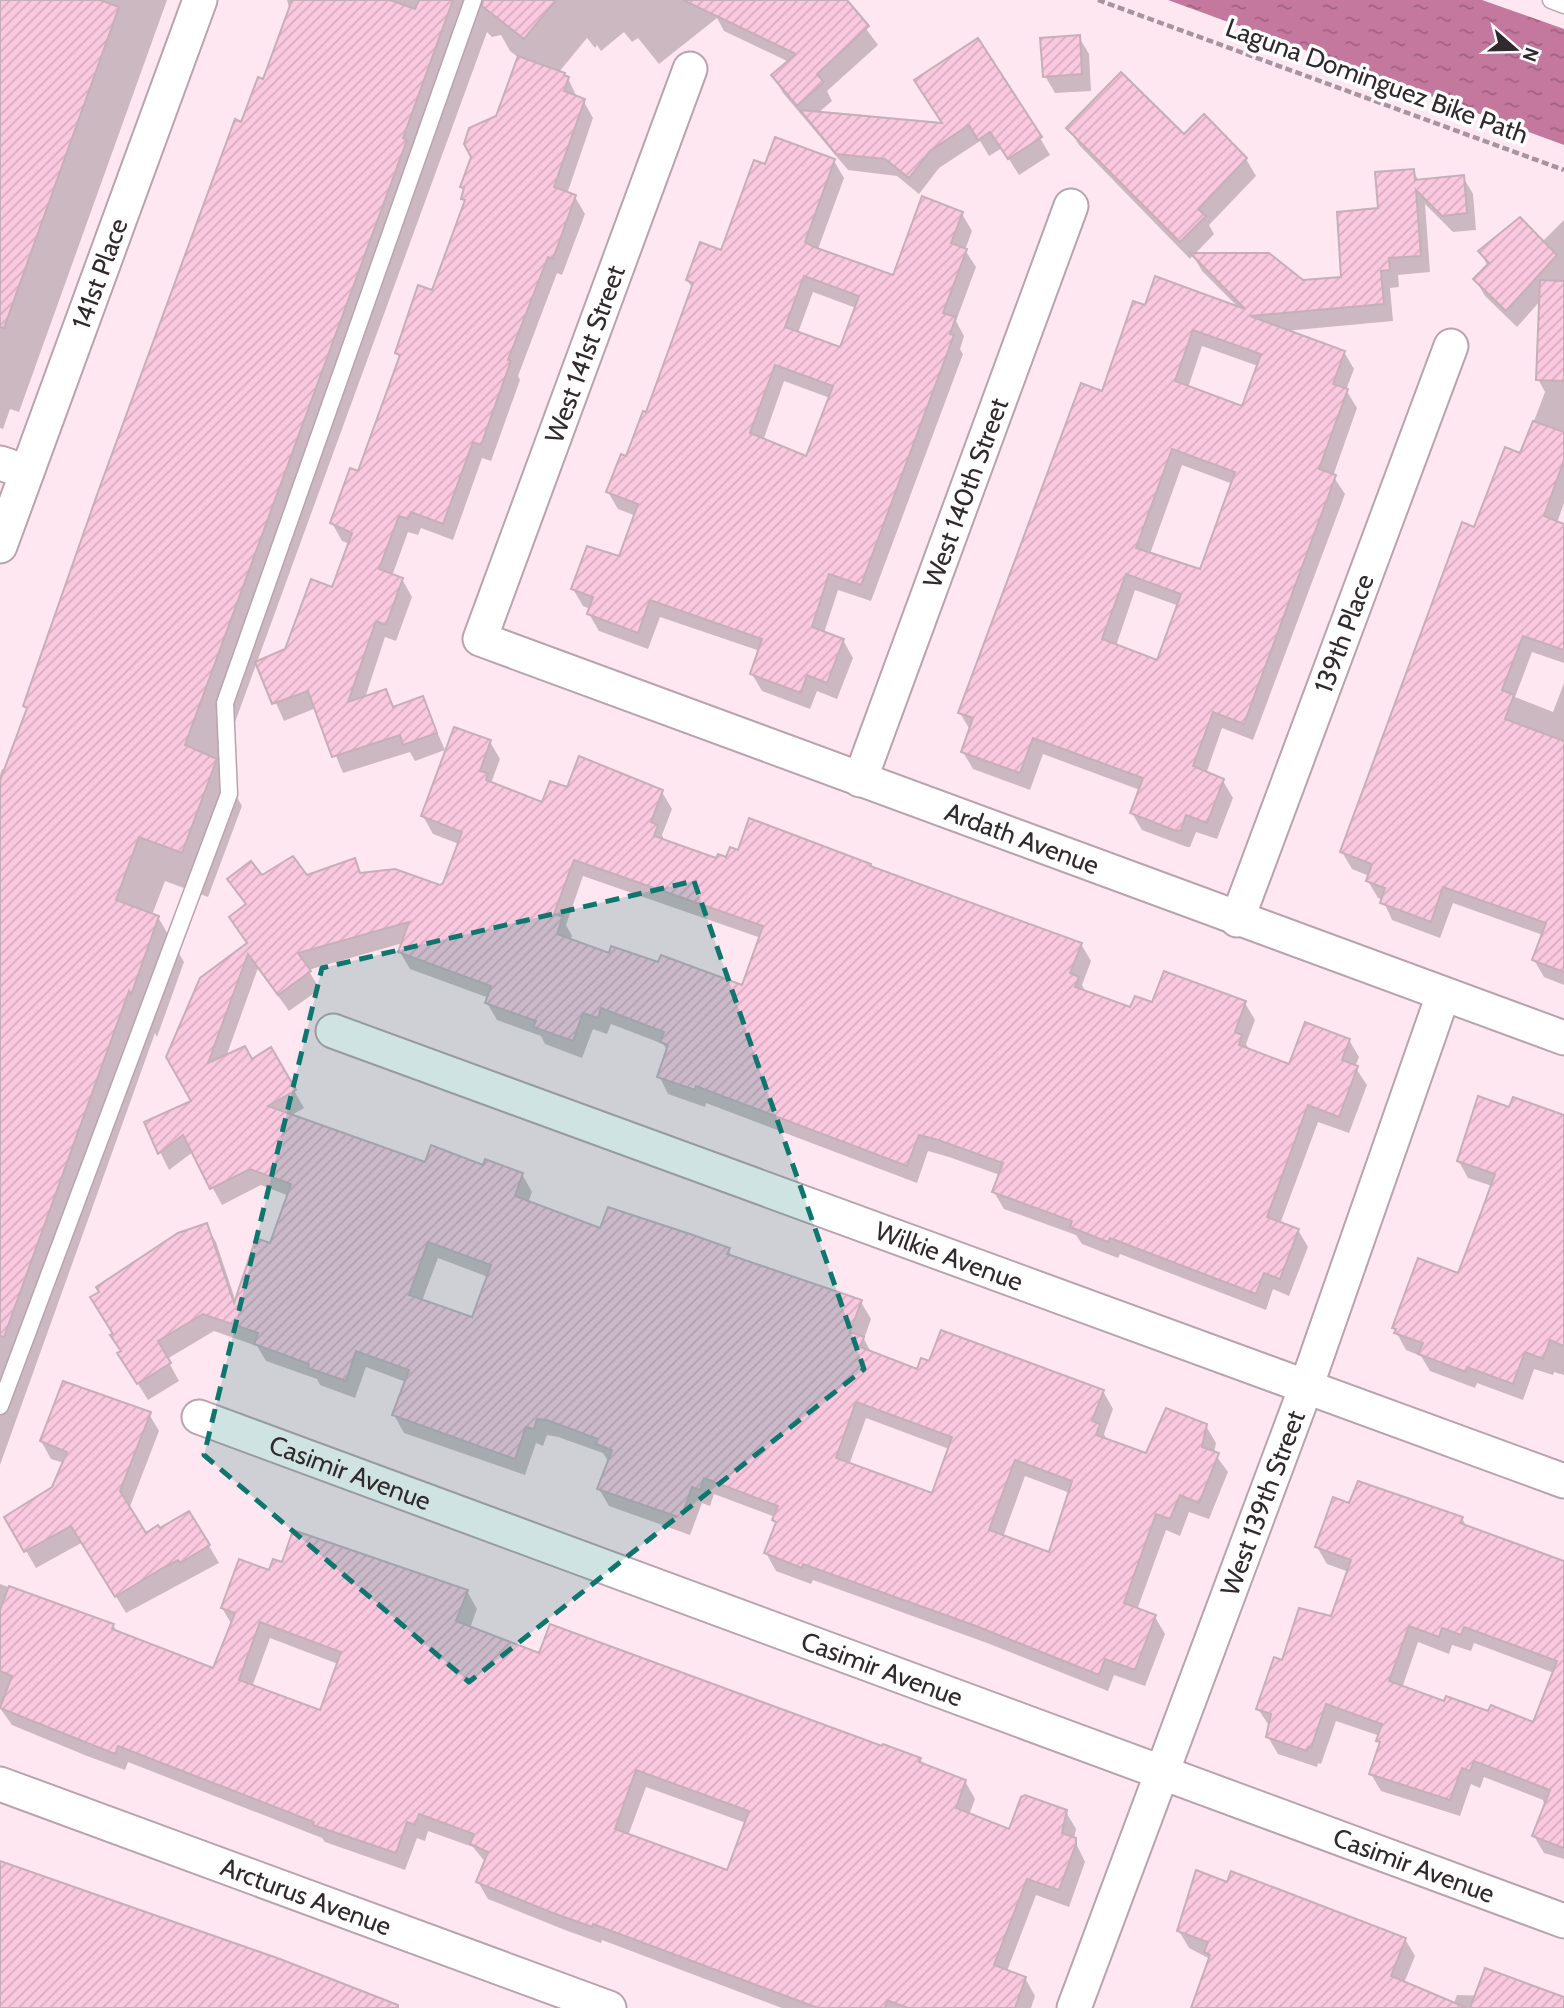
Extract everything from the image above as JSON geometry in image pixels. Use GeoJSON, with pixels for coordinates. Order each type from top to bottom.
{"type":"FeatureCollection","features":[{"type":"Feature","properties":{"kind":"street","name":"141st Place"},"geometry":{"type":"LineString","coordinates":[[0,546],[13,468],[200,0]]}},
{"type":"Feature","properties":{"kind":"street","name":"West 141st Street"},"geometry":{"type":"LineString","coordinates":[[480,639],[690,69]]}},
{"type":"Feature","properties":{"kind":"street","name":"West 140th Street"},"geometry":{"type":"LineString","coordinates":[[860,780],[1071,206]]}},
{"type":"Feature","properties":{"kind":"street","name":"139th Place"},"geometry":{"type":"LineString","coordinates":[[1237,920],[1451,346]]}},
{"type":"Feature","properties":{"kind":"street","name":"Ardath Avenue"},"geometry":{"type":"LineString","coordinates":[[480,639],[1237,920],[1564,1038]]}},
{"type":"Feature","properties":{"kind":"street","name":"West 139th Street"},"geometry":{"type":"LineString","coordinates":[[1074,2008],[1306,1387],[1444,995]]}},
{"type":"Feature","properties":{"kind":"street","name":"Wilkie Avenue"},"geometry":{"type":"LineString","coordinates":[[333,1031],[1564,1481]]}},
{"type":"Feature","properties":{"kind":"street","name":"Casimir Avenue"},"geometry":{"type":"LineString","coordinates":[[199,1417],[1564,1921]]}},
{"type":"Feature","properties":{"kind":"street","name":"Arcturus Avenue"},"geometry":{"type":"LineString","coordinates":[[0,1784],[610,2008]]}},
{"type":"Feature","properties":{"kind":"lane"},"geometry":{"type":"LineString","coordinates":[[0,1406],[229,794],[225,703],[472,0]]}},
{"type":"Feature","properties":{"kind":"lane"},"geometry":{"type":"LineString","coordinates":[[1552,0],[1564,5]]}},
{"type":"Feature","properties":{"kind":"path","name":"Laguna Dominguez Bike Path"},"geometry":{"type":"LineString","coordinates":[[1098,0],[1564,170]]}},
{"type":"Feature","properties":{"kind":"highlighted area"},"geometry":{"type":"Polygon","coordinates":[[[694,881],[864,1369],[469,1682],[204,1455],[322,968],[694,881]]]}},
{"type":"Feature","properties":{"kind":"water"},"geometry":{"type":"Polygon","coordinates":[[[1168,0],[1482,0],[1564,29],[1564,145],[1168,0]]]}},
{"type":"Feature","properties":{"kind":"building"},"geometry":{"type":"Polygon","coordinates":[[[0,0],[100,0],[119,7],[4,328],[0,327],[0,0]]]}},
{"type":"Feature","properties":{"kind":"building"},"geometry":{"type":"Polygon","coordinates":[[[292,0],[390,0],[415,9],[419,0],[453,0],[403,138],[407,140],[185,745],[217,759],[182,853],[139,837],[116,900],[159,916],[131,995],[129,991],[4,1337],[0,1336],[0,781],[27,708],[23,706],[98,492],[235,119],[241,122],[258,77],[263,79],[292,0]]]}},
{"type":"Feature","properties":{"kind":"building"},"geometry":{"type":"Polygon","coordinates":[[[483,0],[556,0],[524,39],[482,6],[483,0]]]}},
{"type":"Feature","properties":{"kind":"building"},"geometry":{"type":"Polygon","coordinates":[[[683,0],[847,0],[869,26],[817,74],[824,82],[797,106],[771,75],[796,54],[683,0]]]}},
{"type":"Feature","properties":{"kind":"building"},"geometry":{"type":"Polygon","coordinates":[[[1080,35],[1082,74],[1043,77],[1040,38],[1080,35]]]}},
{"type":"Feature","properties":{"kind":"building"},"geometry":{"type":"Polygon","coordinates":[[[978,38],[1042,137],[1008,159],[990,132],[978,140],[969,125],[930,151],[909,178],[885,159],[836,154],[800,110],[942,123],[914,80],[978,38]]]}},
{"type":"Feature","properties":{"kind":"building"},"geometry":{"type":"Polygon","coordinates":[[[518,56],[565,73],[564,75],[569,77],[564,91],[585,99],[554,187],[576,195],[553,259],[548,257],[508,360],[511,361],[481,445],[473,442],[443,524],[411,512],[408,519],[399,516],[379,569],[403,578],[386,625],[376,621],[348,702],[386,689],[393,707],[423,696],[437,733],[403,745],[400,735],[332,757],[308,691],[272,704],[255,662],[285,649],[311,579],[332,587],[352,533],[330,523],[350,468],[358,471],[400,355],[395,353],[418,285],[432,290],[465,200],[461,199],[464,188],[460,187],[471,157],[464,144],[469,128],[496,116],[518,56]]]}},
{"type":"Feature","properties":{"kind":"building"},"geometry":{"type":"Polygon","coordinates":[[[1121,72],[1184,134],[1204,114],[1247,158],[1198,209],[1206,216],[1180,242],[1066,128],[1121,72]]]}},
{"type":"Feature","properties":{"kind":"building"},"geometry":{"type":"Polygon","coordinates":[[[775,137],[835,159],[805,242],[814,247],[893,275],[922,196],[963,212],[951,243],[967,249],[943,313],[956,317],[950,334],[954,335],[861,585],[829,574],[812,627],[844,639],[827,683],[807,675],[801,693],[750,674],[762,639],[650,600],[638,633],[587,614],[593,597],[571,589],[587,546],[619,556],[638,504],[606,492],[621,454],[626,456],[643,411],[646,412],[693,283],[686,280],[700,242],[721,250],[754,160],[765,164],[775,137]],[[804,276],[785,327],[840,347],[859,296],[804,276]],[[775,365],[750,433],[806,456],[833,386],[775,365]]]}},
{"type":"Feature","properties":{"kind":"building"},"geometry":{"type":"Polygon","coordinates":[[[1414,169],[1415,180],[1464,175],[1467,213],[1442,216],[1416,190],[1421,256],[1389,258],[1390,270],[1381,271],[1384,304],[1250,316],[1345,351],[1333,384],[1348,389],[1319,469],[1336,475],[1244,724],[1213,712],[1193,766],[1224,779],[1207,823],[1186,815],[1181,830],[1176,831],[1130,813],[1143,778],[1033,738],[1020,773],[961,752],[973,718],[958,713],[1081,383],[1102,391],[1133,301],[1145,305],[1155,276],[1245,309],[1190,253],[1269,253],[1303,280],[1341,277],[1337,212],[1378,208],[1375,172],[1414,169]],[[1193,330],[1175,381],[1242,406],[1261,354],[1193,330]],[[1172,449],[1136,548],[1200,569],[1235,472],[1172,449]],[[1126,574],[1102,639],[1157,660],[1181,594],[1126,574]]]}},
{"type":"Feature","properties":{"kind":"building"},"geometry":{"type":"Polygon","coordinates":[[[1520,217],[1557,255],[1506,311],[1473,279],[1489,263],[1478,251],[1520,217]]]}},
{"type":"Feature","properties":{"kind":"building"},"geometry":{"type":"Polygon","coordinates":[[[1540,280],[1564,281],[1564,381],[1536,380],[1540,280]]]}},
{"type":"Feature","properties":{"kind":"building"},"geometry":{"type":"Polygon","coordinates":[[[1533,421],[1564,432],[1564,460],[1544,516],[1564,524],[1564,650],[1523,636],[1502,690],[1514,695],[1505,719],[1564,741],[1564,972],[1532,960],[1546,923],[1443,887],[1431,922],[1380,903],[1385,888],[1366,881],[1372,864],[1340,852],[1462,522],[1474,527],[1505,447],[1520,453],[1533,421]]]}},
{"type":"Feature","properties":{"kind":"building"},"geometry":{"type":"Polygon","coordinates":[[[454,727],[491,740],[480,771],[488,773],[486,780],[542,802],[550,781],[567,787],[579,756],[663,790],[651,822],[658,825],[654,836],[716,858],[718,854],[726,857],[730,847],[738,850],[749,818],[871,864],[870,866],[1082,943],[1070,973],[1079,977],[1075,987],[1130,1007],[1135,996],[1152,1002],[1164,971],[1246,1001],[1235,1032],[1242,1035],[1239,1045],[1289,1064],[1305,1022],[1350,1039],[1342,1060],[1358,1066],[1339,1117],[1308,1105],[1267,1217],[1299,1229],[1280,1279],[1264,1273],[1256,1294],[1110,1238],[1108,1242],[1070,1227],[1072,1221],[992,1192],[1003,1163],[919,1135],[907,1166],[696,1086],[695,1090],[657,1077],[668,1045],[660,1042],[664,1032],[601,1008],[598,1018],[583,1013],[573,1041],[533,1027],[536,1021],[485,1003],[491,986],[398,952],[409,922],[298,953],[311,971],[278,995],[248,954],[208,1063],[245,1046],[252,1059],[271,1047],[296,1090],[268,1106],[425,1162],[431,1145],[483,1165],[485,1159],[523,1173],[515,1196],[600,1228],[608,1207],[730,1248],[727,1254],[862,1300],[850,1332],[864,1337],[860,1347],[917,1369],[921,1358],[929,1361],[941,1330],[1104,1390],[1092,1421],[1100,1424],[1096,1435],[1146,1453],[1166,1408],[1207,1424],[1202,1447],[1219,1453],[1199,1503],[1180,1495],[1170,1519],[1156,1514],[1124,1603],[1156,1615],[1135,1670],[1105,1659],[1099,1675],[976,1626],[803,1564],[802,1568],[764,1553],[776,1522],[772,1520],[778,1506],[704,1478],[700,1490],[692,1487],[681,1518],[597,1489],[612,1450],[596,1444],[598,1439],[547,1420],[537,1419],[534,1429],[526,1427],[515,1459],[392,1415],[409,1370],[356,1351],[346,1381],[308,1368],[309,1364],[254,1344],[258,1333],[203,1314],[158,1341],[171,1363],[137,1384],[117,1353],[121,1351],[110,1335],[113,1334],[90,1297],[99,1292],[96,1287],[178,1233],[207,1223],[234,1303],[256,1238],[270,1243],[291,1184],[250,1169],[210,1189],[183,1135],[158,1154],[144,1122],[191,1101],[166,1057],[200,978],[247,943],[229,917],[246,904],[227,879],[251,861],[262,875],[293,856],[307,875],[355,858],[360,873],[395,869],[440,885],[462,832],[421,816],[454,727]],[[574,860],[554,914],[563,917],[557,934],[609,953],[611,946],[658,962],[661,955],[742,985],[763,926],[574,860]],[[428,1242],[409,1295],[472,1317],[491,1265],[428,1242]],[[856,1402],[836,1458],[932,1493],[952,1437],[856,1402]],[[1015,1460],[989,1530],[1049,1552],[1072,1481],[1015,1460]]]}},
{"type":"Feature","properties":{"kind":"building"},"geometry":{"type":"Polygon","coordinates":[[[1478,1096],[1509,1107],[1513,1097],[1564,1115],[1564,1346],[1550,1340],[1543,1359],[1525,1352],[1513,1384],[1467,1367],[1466,1372],[1418,1354],[1423,1343],[1394,1333],[1396,1329],[1392,1328],[1418,1258],[1458,1273],[1482,1210],[1495,1174],[1457,1161],[1478,1096]]]}},
{"type":"Feature","properties":{"kind":"building"},"geometry":{"type":"Polygon","coordinates":[[[63,1381],[151,1412],[120,1491],[146,1533],[189,1511],[210,1545],[180,1563],[178,1560],[161,1569],[115,1597],[71,1526],[24,1552],[4,1517],[52,1487],[67,1452],[40,1441],[63,1381]]]}},
{"type":"Feature","properties":{"kind":"building"},"geometry":{"type":"Polygon","coordinates":[[[1358,1481],[1463,1517],[1460,1523],[1564,1561],[1564,1848],[1532,1836],[1550,1790],[1474,1761],[1470,1771],[1462,1768],[1450,1800],[1369,1774],[1380,1742],[1376,1741],[1382,1724],[1326,1704],[1311,1748],[1308,1747],[1307,1751],[1266,1737],[1271,1714],[1256,1709],[1274,1657],[1282,1660],[1299,1608],[1331,1616],[1351,1560],[1315,1547],[1333,1497],[1349,1503],[1358,1481]],[[1409,1626],[1389,1681],[1444,1701],[1446,1696],[1488,1711],[1491,1705],[1533,1722],[1557,1661],[1464,1627],[1461,1635],[1442,1628],[1439,1637],[1409,1626]]]}},
{"type":"Feature","properties":{"kind":"building"},"geometry":{"type":"Polygon","coordinates":[[[293,1530],[468,1590],[456,1621],[539,1653],[550,1624],[921,1758],[919,1762],[966,1780],[956,1808],[1009,1829],[1021,1797],[1025,1795],[1067,1810],[1062,1833],[1076,1838],[1076,1844],[1059,1890],[1027,1879],[994,1965],[1026,1977],[1015,2008],[908,2008],[887,2000],[885,2008],[818,2008],[593,1924],[592,1927],[553,1913],[476,1882],[488,1852],[470,1844],[474,1834],[419,1814],[415,1825],[407,1822],[396,1853],[313,1825],[314,1822],[118,1746],[115,1754],[0,1708],[12,1676],[0,1671],[0,1610],[9,1586],[114,1624],[112,1629],[213,1668],[235,1613],[221,1608],[239,1559],[269,1570],[273,1559],[282,1562],[293,1530]],[[260,1622],[239,1680],[320,1710],[341,1652],[260,1622]],[[636,1770],[615,1829],[727,1870],[749,1811],[636,1770]]]}},
{"type":"Feature","properties":{"kind":"building"},"geometry":{"type":"Polygon","coordinates":[[[0,1861],[280,1959],[398,2005],[398,2008],[0,2008],[0,1861]]]}},
{"type":"Feature","properties":{"kind":"building"},"geometry":{"type":"Polygon","coordinates":[[[1196,1870],[1227,1882],[1231,1871],[1406,1938],[1391,1976],[1467,2008],[1191,2008],[1210,1955],[1204,1952],[1208,1942],[1177,1931],[1196,1870]]]}},
{"type":"Feature","properties":{"kind":"building"},"geometry":{"type":"Polygon","coordinates":[[[1485,1968],[1564,1997],[1564,2008],[1470,2008],[1485,1968]]]}}]}
